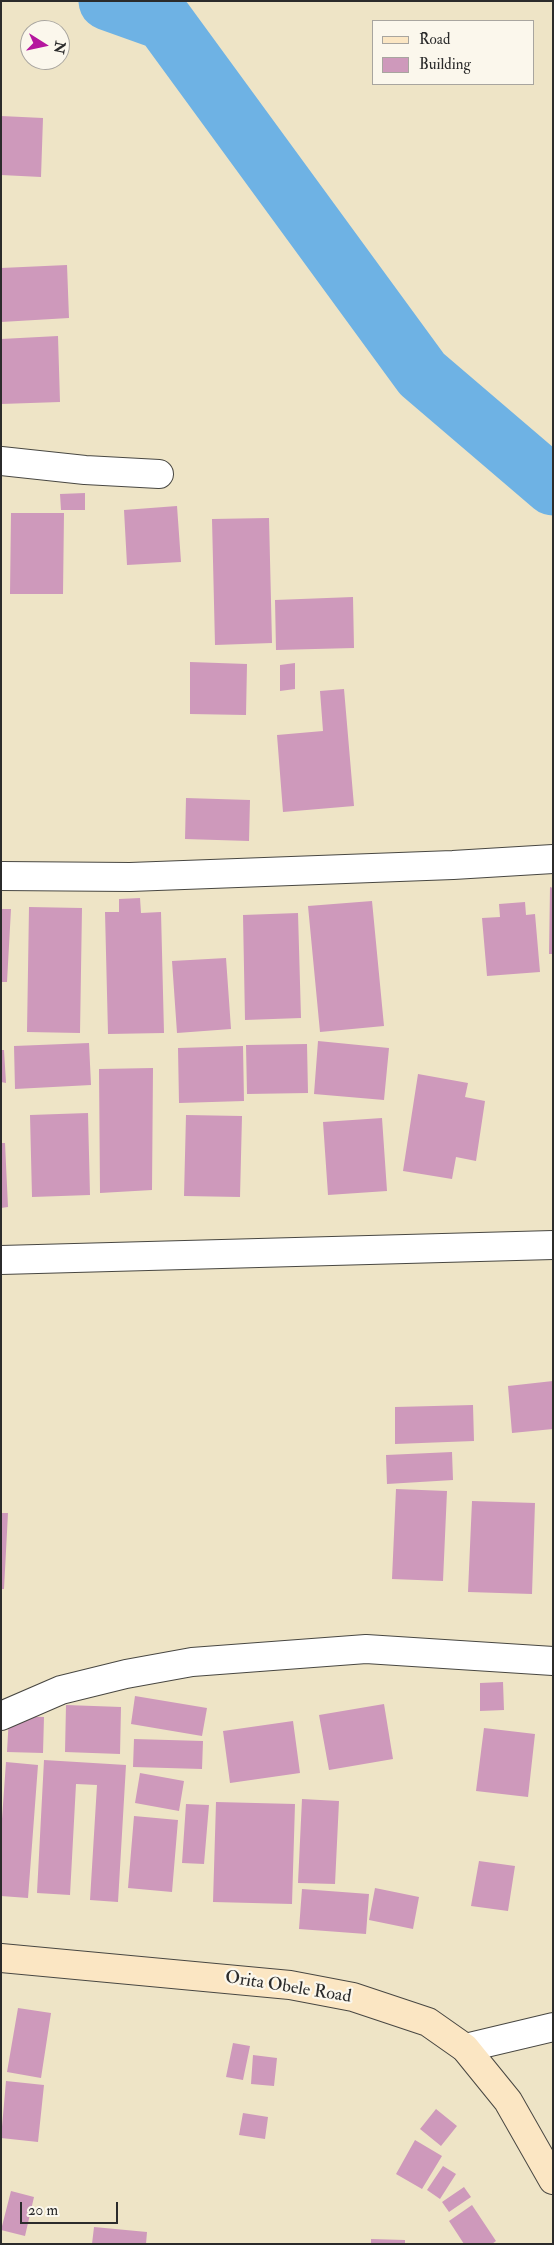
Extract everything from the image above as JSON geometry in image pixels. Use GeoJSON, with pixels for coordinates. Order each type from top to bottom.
{"type":"FeatureCollection","features":[{"type":"Feature","properties":{"kind":"main road","name":"Orita Obele Road"},"geometry":{"type":"LineString","coordinates":[[1,1958],[290,1985],[353,1997],[428,2022],[465,2048],[508,2101],[553,2180]]}},
{"type":"Feature","properties":{"kind":"street"},"geometry":{"type":"LineString","coordinates":[[1,461],[85,470],[159,474]]}},
{"type":"Feature","properties":{"kind":"street"},"geometry":{"type":"LineString","coordinates":[[1,876],[130,877],[453,865],[553,859]]}},
{"type":"Feature","properties":{"kind":"street"},"geometry":{"type":"LineString","coordinates":[[1,1260],[553,1245]]}},
{"type":"Feature","properties":{"kind":"street"},"geometry":{"type":"LineString","coordinates":[[1,1716],[61,1690],[126,1674],[192,1662],[366,1649],[553,1661]]}},
{"type":"Feature","properties":{"kind":"street"},"geometry":{"type":"LineString","coordinates":[[465,2048],[552,2022]]}},
{"type":"Feature","properties":{"kind":"building"},"geometry":{"type":"Polygon","coordinates":[[[1,116],[43,118],[41,177],[1,175],[1,116]]]}},
{"type":"Feature","properties":{"kind":"building"},"geometry":{"type":"Polygon","coordinates":[[[67,265],[69,318],[1,322],[1,268],[67,265]]]}},
{"type":"Feature","properties":{"kind":"building"},"geometry":{"type":"Polygon","coordinates":[[[58,336],[60,402],[1,404],[1,339],[58,336]]]}},
{"type":"Feature","properties":{"kind":"building"},"geometry":{"type":"Polygon","coordinates":[[[85,493],[85,510],[61,510],[60,494],[85,493]]]}},
{"type":"Feature","properties":{"kind":"building"},"geometry":{"type":"Polygon","coordinates":[[[177,506],[181,562],[127,565],[124,510],[177,506]]]}},
{"type":"Feature","properties":{"kind":"building"},"geometry":{"type":"Polygon","coordinates":[[[11,513],[64,513],[63,594],[10,594],[11,513]]]}},
{"type":"Feature","properties":{"kind":"building"},"geometry":{"type":"Polygon","coordinates":[[[269,518],[272,643],[215,645],[212,519],[269,518]]]}},
{"type":"Feature","properties":{"kind":"building"},"geometry":{"type":"Polygon","coordinates":[[[353,597],[354,648],[276,650],[275,600],[353,597]]]}},
{"type":"Feature","properties":{"kind":"building"},"geometry":{"type":"Polygon","coordinates":[[[190,662],[247,664],[246,715],[190,714],[190,662]]]}},
{"type":"Feature","properties":{"kind":"building"},"geometry":{"type":"Polygon","coordinates":[[[295,663],[295,689],[280,691],[280,665],[295,663]]]}},
{"type":"Feature","properties":{"kind":"building"},"geometry":{"type":"Polygon","coordinates":[[[344,689],[354,806],[283,812],[277,735],[323,731],[320,691],[344,689]]]}},
{"type":"Feature","properties":{"kind":"building"},"geometry":{"type":"Polygon","coordinates":[[[186,798],[250,800],[249,841],[185,839],[186,798]]]}},
{"type":"Feature","properties":{"kind":"building"},"geometry":{"type":"Polygon","coordinates":[[[550,887],[553,888],[553,954],[549,954],[550,887]]]}},
{"type":"Feature","properties":{"kind":"building"},"geometry":{"type":"Polygon","coordinates":[[[140,898],[141,913],[161,912],[164,1033],[108,1034],[105,912],[119,912],[119,899],[140,898]]]}},
{"type":"Feature","properties":{"kind":"building"},"geometry":{"type":"Polygon","coordinates":[[[372,901],[384,1026],[320,1032],[308,906],[372,901]]]}},
{"type":"Feature","properties":{"kind":"building"},"geometry":{"type":"Polygon","coordinates":[[[525,902],[526,915],[535,914],[540,972],[487,976],[482,918],[500,917],[499,904],[525,902]]]}},
{"type":"Feature","properties":{"kind":"building"},"geometry":{"type":"Polygon","coordinates":[[[29,907],[82,908],[80,1033],[27,1032],[29,907]]]}},
{"type":"Feature","properties":{"kind":"building"},"geometry":{"type":"Polygon","coordinates":[[[1,909],[11,909],[7,982],[1,982],[1,909]]]}},
{"type":"Feature","properties":{"kind":"building"},"geometry":{"type":"Polygon","coordinates":[[[298,913],[301,1018],[245,1020],[243,915],[298,913]]]}},
{"type":"Feature","properties":{"kind":"building"},"geometry":{"type":"Polygon","coordinates":[[[226,958],[231,1029],[177,1033],[172,961],[226,958]]]}},
{"type":"Feature","properties":{"kind":"building"},"geometry":{"type":"Polygon","coordinates":[[[318,1041],[389,1048],[384,1100],[314,1094],[318,1041]]]}},
{"type":"Feature","properties":{"kind":"building"},"geometry":{"type":"Polygon","coordinates":[[[89,1043],[91,1085],[15,1089],[14,1046],[89,1043]]]}},
{"type":"Feature","properties":{"kind":"building"},"geometry":{"type":"Polygon","coordinates":[[[307,1044],[308,1093],[247,1094],[246,1045],[307,1044]]]}},
{"type":"Feature","properties":{"kind":"building"},"geometry":{"type":"Polygon","coordinates":[[[243,1046],[244,1101],[179,1103],[178,1048],[243,1046]]]}},
{"type":"Feature","properties":{"kind":"building"},"geometry":{"type":"Polygon","coordinates":[[[1,1050],[4,1050],[6,1083],[1,1082],[1,1050]]]}},
{"type":"Feature","properties":{"kind":"building"},"geometry":{"type":"Polygon","coordinates":[[[153,1068],[152,1190],[100,1193],[99,1069],[153,1068]]]}},
{"type":"Feature","properties":{"kind":"building"},"geometry":{"type":"Polygon","coordinates":[[[418,1074],[468,1083],[465,1097],[485,1101],[476,1161],[456,1157],[452,1179],[403,1171],[418,1074]]]}},
{"type":"Feature","properties":{"kind":"building"},"geometry":{"type":"Polygon","coordinates":[[[88,1113],[90,1195],[32,1197],[30,1115],[88,1113]]]}},
{"type":"Feature","properties":{"kind":"building"},"geometry":{"type":"Polygon","coordinates":[[[186,1115],[242,1116],[240,1197],[184,1196],[186,1115]]]}},
{"type":"Feature","properties":{"kind":"building"},"geometry":{"type":"Polygon","coordinates":[[[382,1118],[387,1191],[328,1195],[323,1122],[382,1118]]]}},
{"type":"Feature","properties":{"kind":"building"},"geometry":{"type":"Polygon","coordinates":[[[1,1143],[5,1143],[8,1207],[1,1208],[1,1143]]]}},
{"type":"Feature","properties":{"kind":"building"},"geometry":{"type":"Polygon","coordinates":[[[553,1381],[553,1429],[512,1433],[508,1386],[553,1381]]]}},
{"type":"Feature","properties":{"kind":"building"},"geometry":{"type":"Polygon","coordinates":[[[473,1405],[474,1441],[395,1444],[395,1407],[473,1405]]]}},
{"type":"Feature","properties":{"kind":"building"},"geometry":{"type":"Polygon","coordinates":[[[452,1452],[453,1480],[387,1484],[386,1455],[452,1452]]]}},
{"type":"Feature","properties":{"kind":"building"},"geometry":{"type":"Polygon","coordinates":[[[396,1489],[447,1491],[443,1581],[392,1579],[396,1489]]]}},
{"type":"Feature","properties":{"kind":"building"},"geometry":{"type":"Polygon","coordinates":[[[472,1501],[535,1503],[532,1594],[468,1592],[472,1501]]]}},
{"type":"Feature","properties":{"kind":"building"},"geometry":{"type":"Polygon","coordinates":[[[1,1513],[8,1513],[4,1589],[1,1589],[1,1513]]]}},
{"type":"Feature","properties":{"kind":"building"},"geometry":{"type":"Polygon","coordinates":[[[503,1682],[504,1710],[480,1711],[480,1683],[503,1682]]]}},
{"type":"Feature","properties":{"kind":"building"},"geometry":{"type":"Polygon","coordinates":[[[135,1696],[207,1708],[202,1736],[131,1724],[135,1696]]]}},
{"type":"Feature","properties":{"kind":"building"},"geometry":{"type":"Polygon","coordinates":[[[384,1704],[393,1759],[329,1770],[319,1715],[384,1704]]]}},
{"type":"Feature","properties":{"kind":"building"},"geometry":{"type":"Polygon","coordinates":[[[66,1705],[121,1707],[120,1754],[65,1752],[66,1705]]]}},
{"type":"Feature","properties":{"kind":"building"},"geometry":{"type":"Polygon","coordinates":[[[9,1716],[44,1717],[43,1753],[7,1752],[9,1716]]]}},
{"type":"Feature","properties":{"kind":"building"},"geometry":{"type":"Polygon","coordinates":[[[293,1721],[300,1773],[230,1783],[223,1731],[293,1721]]]}},
{"type":"Feature","properties":{"kind":"building"},"geometry":{"type":"Polygon","coordinates":[[[484,1728],[535,1734],[528,1797],[476,1791],[484,1728]]]}},
{"type":"Feature","properties":{"kind":"building"},"geometry":{"type":"Polygon","coordinates":[[[134,1739],[203,1741],[202,1769],[133,1767],[134,1739]]]}},
{"type":"Feature","properties":{"kind":"building"},"geometry":{"type":"Polygon","coordinates":[[[44,1760],[126,1765],[118,1902],[90,1900],[97,1785],[76,1784],[70,1895],[37,1893],[44,1760]]]}},
{"type":"Feature","properties":{"kind":"building"},"geometry":{"type":"Polygon","coordinates":[[[6,1762],[38,1765],[28,1898],[1,1896],[1,1833],[6,1762]]]}},
{"type":"Feature","properties":{"kind":"building"},"geometry":{"type":"Polygon","coordinates":[[[140,1773],[184,1781],[179,1811],[135,1803],[140,1773]]]}},
{"type":"Feature","properties":{"kind":"building"},"geometry":{"type":"Polygon","coordinates":[[[302,1799],[339,1801],[335,1884],[298,1883],[302,1799]]]}},
{"type":"Feature","properties":{"kind":"building"},"geometry":{"type":"Polygon","coordinates":[[[216,1802],[295,1804],[292,1904],[213,1902],[216,1802]]]}},
{"type":"Feature","properties":{"kind":"building"},"geometry":{"type":"Polygon","coordinates":[[[186,1804],[209,1805],[204,1864],[182,1863],[186,1804]]]}},
{"type":"Feature","properties":{"kind":"building"},"geometry":{"type":"Polygon","coordinates":[[[134,1816],[178,1820],[172,1892],[128,1888],[134,1816]]]}},
{"type":"Feature","properties":{"kind":"building"},"geometry":{"type":"Polygon","coordinates":[[[479,1861],[515,1866],[508,1911],[471,1906],[479,1861]]]}},
{"type":"Feature","properties":{"kind":"building"},"geometry":{"type":"Polygon","coordinates":[[[375,1888],[419,1897],[413,1929],[369,1920],[375,1888]]]}},
{"type":"Feature","properties":{"kind":"building"},"geometry":{"type":"Polygon","coordinates":[[[302,1889],[369,1894],[366,1934],[299,1929],[302,1889]]]}},
{"type":"Feature","properties":{"kind":"building"},"geometry":{"type":"Polygon","coordinates":[[[18,2008],[51,2013],[41,2078],[7,2072],[18,2008]]]}},
{"type":"Feature","properties":{"kind":"building"},"geometry":{"type":"Polygon","coordinates":[[[233,2043],[250,2046],[243,2080],[226,2077],[233,2043]]]}},
{"type":"Feature","properties":{"kind":"building"},"geometry":{"type":"Polygon","coordinates":[[[253,2055],[277,2058],[274,2086],[251,2084],[253,2055]]]}},
{"type":"Feature","properties":{"kind":"building"},"geometry":{"type":"Polygon","coordinates":[[[6,2081],[44,2085],[38,2142],[1,2138],[6,2081]]]}},
{"type":"Feature","properties":{"kind":"building"},"geometry":{"type":"Polygon","coordinates":[[[436,2109],[457,2126],[441,2146],[420,2129],[436,2109]]]}},
{"type":"Feature","properties":{"kind":"building"},"geometry":{"type":"Polygon","coordinates":[[[243,2113],[268,2117],[265,2139],[239,2135],[243,2113]]]}},
{"type":"Feature","properties":{"kind":"building"},"geometry":{"type":"Polygon","coordinates":[[[415,2140],[442,2156],[422,2189],[396,2174],[415,2140]]]}},
{"type":"Feature","properties":{"kind":"building"},"geometry":{"type":"Polygon","coordinates":[[[443,2166],[456,2174],[440,2199],[427,2190],[443,2166]]]}},
{"type":"Feature","properties":{"kind":"building"},"geometry":{"type":"Polygon","coordinates":[[[464,2187],[471,2197],[449,2212],[442,2202],[464,2187]]]}},
{"type":"Feature","properties":{"kind":"building"},"geometry":{"type":"Polygon","coordinates":[[[11,2191],[34,2197],[25,2236],[1,2230],[11,2191]]]}},
{"type":"Feature","properties":{"kind":"building"},"geometry":{"type":"Polygon","coordinates":[[[472,2205],[496,2241],[492,2244],[464,2244],[449,2221],[472,2205]]]}},
{"type":"Feature","properties":{"kind":"building"},"geometry":{"type":"Polygon","coordinates":[[[94,2227],[147,2232],[146,2244],[92,2244],[94,2227]]]}},
{"type":"Feature","properties":{"kind":"building"},"geometry":{"type":"Polygon","coordinates":[[[371,2239],[405,2240],[405,2244],[371,2244],[371,2239]]]}},
{"type":"Feature","properties":{"kind":"waterway"},"geometry":{"type":"LineString","coordinates":[[108,1],[164,21],[422,374],[553,486]]}}]}
